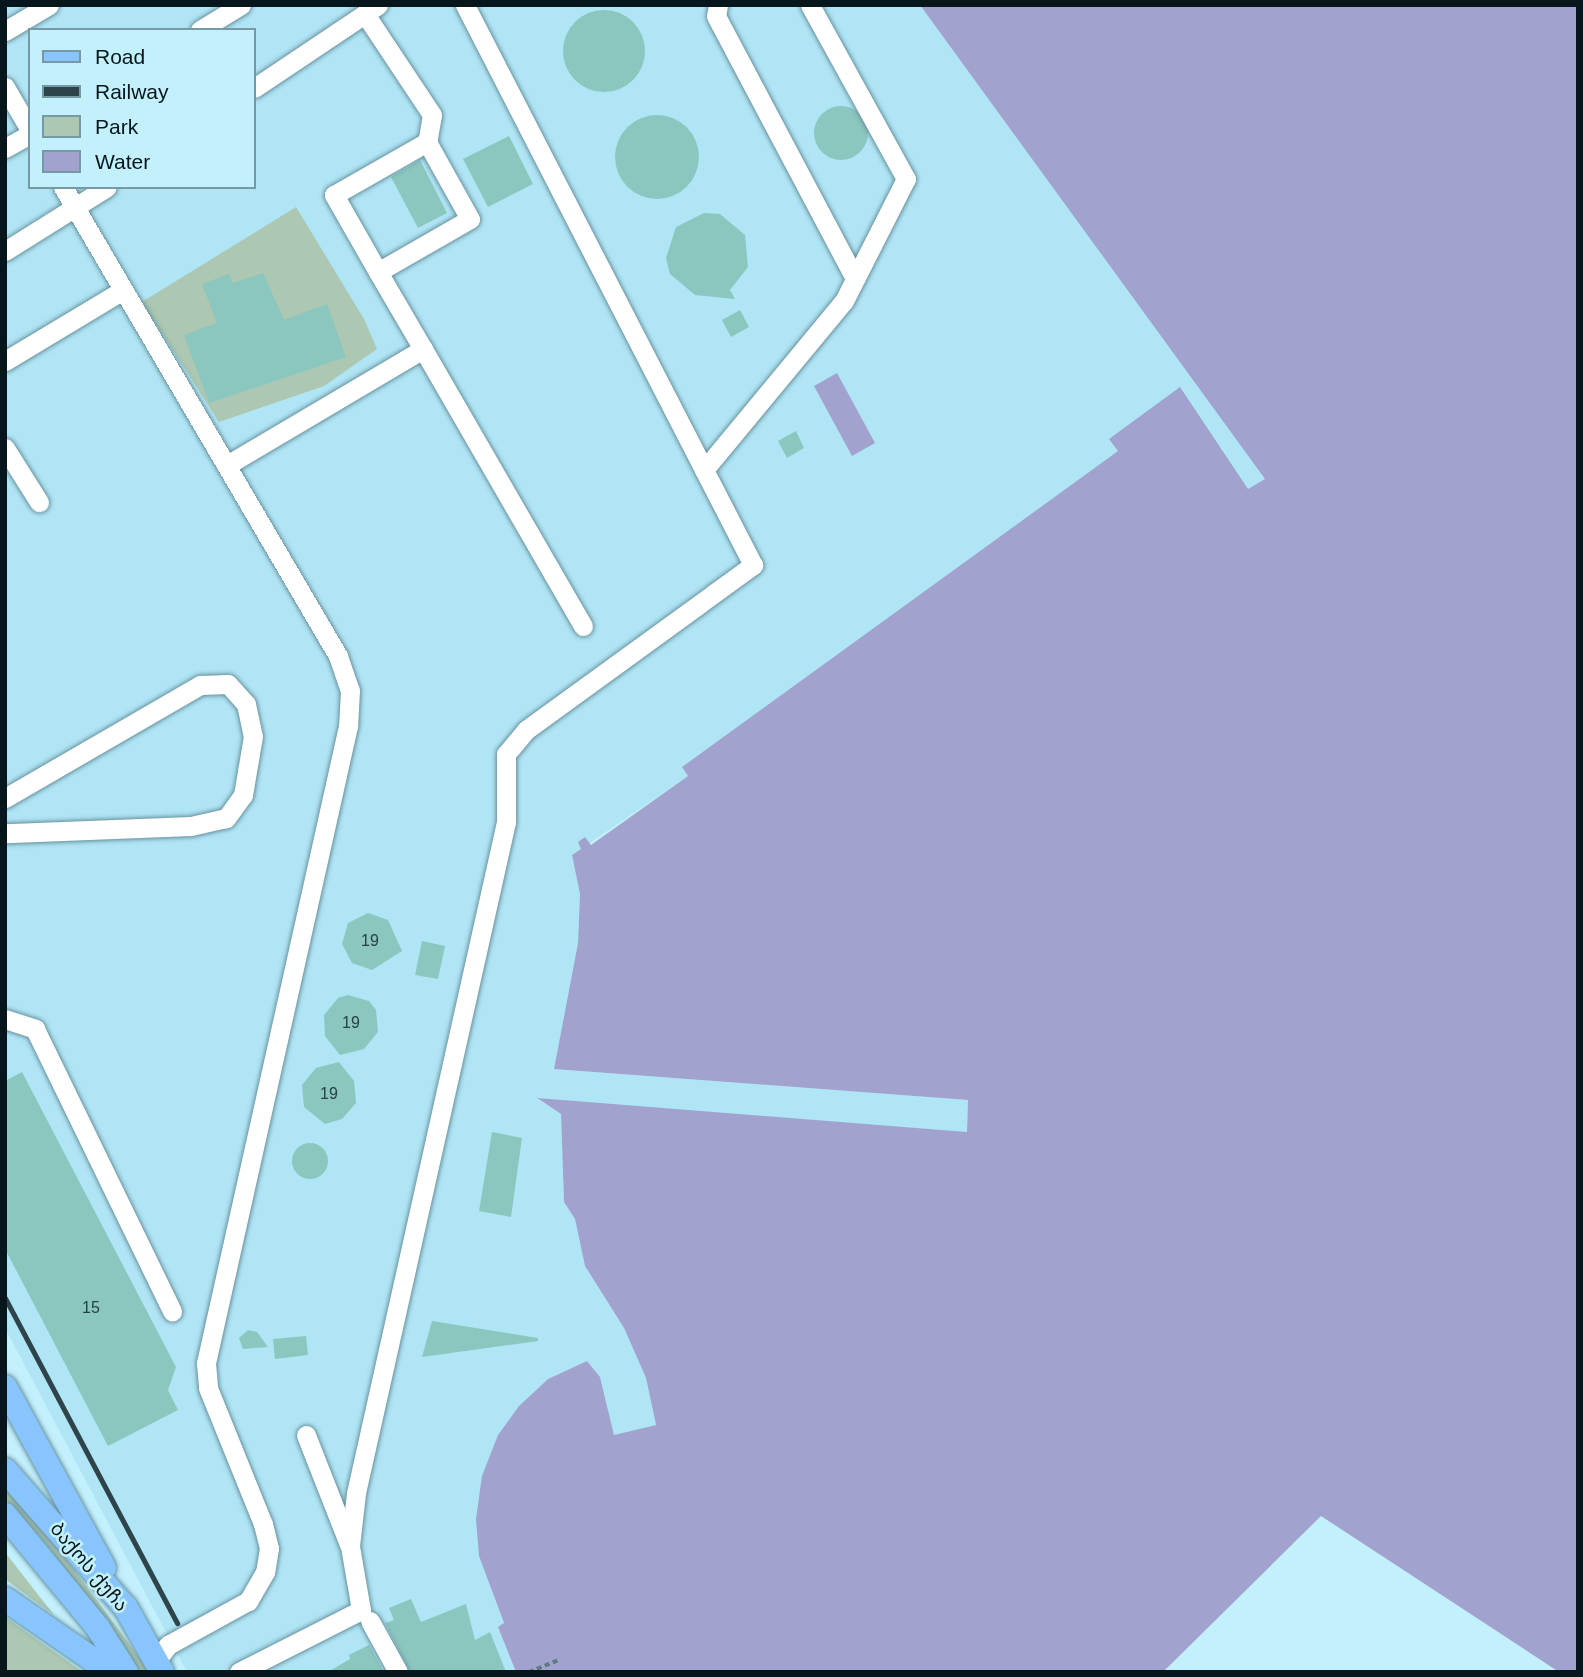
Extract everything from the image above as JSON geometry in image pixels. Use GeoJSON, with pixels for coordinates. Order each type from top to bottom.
{"type":"FeatureCollection","features":[{"type":"Feature","properties":{"kind":"main road"},"geometry":{"type":"LineString","coordinates":[[5,1387],[126,1608]]}},
{"type":"Feature","properties":{"kind":"main road","name":"ბაქოს ქუჩა"},"geometry":{"type":"LineString","coordinates":[[5,1470],[126,1608],[159,1667]]}},
{"type":"Feature","properties":{"kind":"main road","name":"ბაქოს ქუჩა"},"geometry":{"type":"LineString","coordinates":[[5,1515],[97,1628],[126,1672]]}},
{"type":"Feature","properties":{"kind":"main road"},"geometry":{"type":"LineString","coordinates":[[5,1599],[111,1672]]}},
{"type":"Feature","properties":{"kind":"lane"},"geometry":{"type":"LineString","coordinates":[[5,31],[49,5]]}},
{"type":"Feature","properties":{"kind":"lane"},"geometry":{"type":"LineString","coordinates":[[203,28],[241,5]]}},
{"type":"Feature","properties":{"kind":"lane"},"geometry":{"type":"LineString","coordinates":[[350,1546],[356,1493],[506,822],[506,754],[526,730],[753,565],[465,5]]}},
{"type":"Feature","properties":{"kind":"lane"},"geometry":{"type":"LineString","coordinates":[[718,5],[716,16],[855,278]]}},
{"type":"Feature","properties":{"kind":"lane"},"geometry":{"type":"LineString","coordinates":[[704,470],[844,301],[906,179],[810,5]]}},
{"type":"Feature","properties":{"kind":"lane"},"geometry":{"type":"LineString","coordinates":[[256,87],[371,10],[432,115],[427,142],[470,219],[378,272]]}},
{"type":"Feature","properties":{"kind":"lane"},"geometry":{"type":"LineString","coordinates":[[5,87],[28,128]]}},
{"type":"Feature","properties":{"kind":"lane"},"geometry":{"type":"LineString","coordinates":[[5,148],[28,133]]}},
{"type":"Feature","properties":{"kind":"lane"},"geometry":{"type":"LineString","coordinates":[[427,142],[334,195],[583,626]]}},
{"type":"Feature","properties":{"kind":"lane"},"geometry":{"type":"LineString","coordinates":[[64,189],[338,656],[350,690],[348,726],[206,1363],[208,1388],[263,1524],[269,1548],[265,1572],[248,1601],[168,1645],[159,1667]]}},
{"type":"Feature","properties":{"kind":"lane"},"geometry":{"type":"LineString","coordinates":[[5,251],[104,189]]}},
{"type":"Feature","properties":{"kind":"lane"},"geometry":{"type":"LineString","coordinates":[[5,361],[123,290]]}},
{"type":"Feature","properties":{"kind":"lane"},"geometry":{"type":"LineString","coordinates":[[227,465],[422,349]]}},
{"type":"Feature","properties":{"kind":"lane"},"geometry":{"type":"LineString","coordinates":[[5,448],[38,502]]}},
{"type":"Feature","properties":{"kind":"lane"},"geometry":{"type":"LineString","coordinates":[[5,798],[200,685],[228,684],[246,704],[254,736],[243,795],[226,818],[191,825],[5,833]]}},
{"type":"Feature","properties":{"kind":"lane"},"geometry":{"type":"LineString","coordinates":[[5,1019],[35,1029],[172,1311]]}},
{"type":"Feature","properties":{"kind":"lane"},"geometry":{"type":"LineString","coordinates":[[239,1672],[360,1610],[350,1546],[306,1435]]}},
{"type":"Feature","properties":{"kind":"lane"},"geometry":{"type":"LineString","coordinates":[[370,1621],[398,1672]]}},
{"type":"Feature","properties":{"kind":"path"},"geometry":{"type":"LineString","coordinates":[[529,1672],[558,1660]]}},
{"type":"Feature","properties":{"kind":"shaded area"},"geometry":{"type":"Polygon","coordinates":[[[5,5],[920,5],[1265,479],[1248,490],[1220,452],[1224,449],[1109,438],[1118,451],[682,767],[688,776],[572,855],[580,894],[578,943],[554,1069],[968,1100],[967,1132],[537,1099],[561,1114],[564,1202],[575,1219],[585,1266],[624,1328],[646,1378],[656,1425],[614,1435],[600,1377],[587,1361],[548,1379],[519,1406],[479,1555],[504,1624],[498,1627],[516,1672],[187,1672],[5,1328],[5,5]]]}},
{"type":"Feature","properties":{"kind":"green space"},"geometry":{"type":"Polygon","coordinates":[[[296,207],[364,319],[377,349],[324,386],[219,422],[142,302],[296,207]]]}},
{"type":"Feature","properties":{"kind":"green space"},"geometry":{"type":"Polygon","coordinates":[[[5,1487],[41,1525],[150,1672],[140,1672],[45,1543],[5,1499],[5,1487]]]}},
{"type":"Feature","properties":{"kind":"green space"},"geometry":{"type":"Polygon","coordinates":[[[5,1553],[8,1556],[54,1615],[5,1579],[5,1553]]]}},
{"type":"Feature","properties":{"kind":"green space"},"geometry":{"type":"Polygon","coordinates":[[[5,1617],[83,1672],[5,1672],[5,1617]]]}},
{"type":"Feature","properties":{"kind":"water"},"geometry":{"type":"Polygon","coordinates":[[[920,5],[1578,5],[1578,1672],[1559,1672],[1321,1516],[1163,1672],[516,1672],[498,1627],[504,1623],[479,1556],[476,1519],[482,1476],[498,1435],[519,1406],[548,1379],[587,1361],[600,1377],[614,1435],[656,1425],[646,1378],[624,1328],[585,1266],[575,1219],[564,1202],[561,1114],[537,1098],[967,1132],[968,1100],[554,1069],[578,943],[580,894],[572,855],[581,849],[578,842],[585,837],[591,845],[688,776],[682,767],[1118,451],[1109,439],[1180,387],[1248,489],[1265,479],[920,5]]]}},
{"type":"Feature","properties":{"kind":"water"},"geometry":{"type":"Polygon","coordinates":[[[837,373],[875,443],[852,456],[814,386],[837,373]]]}},
{"type":"Feature","properties":{"kind":"building"},"geometry":{"type":"Polygon","coordinates":[[[596,10],[612,10],[627,16],[639,28],[645,51],[639,74],[627,86],[612,92],[596,92],[581,86],[569,74],[563,59],[563,43],[569,28],[581,16],[596,10]]]}},
{"type":"Feature","properties":{"kind":"building"},"geometry":{"type":"Polygon","coordinates":[[[841,106],[860,114],[868,133],[860,152],[841,160],[822,152],[814,133],[822,114],[841,106]]]}},
{"type":"Feature","properties":{"kind":"building"},"geometry":{"type":"Polygon","coordinates":[[[657,115],[680,122],[692,134],[699,157],[692,180],[680,192],[657,199],[634,192],[622,180],[615,157],[622,134],[634,122],[657,115]]]}},
{"type":"Feature","properties":{"kind":"building"},"geometry":{"type":"Polygon","coordinates":[[[509,136],[533,184],[488,207],[463,159],[509,136]]]}},
{"type":"Feature","properties":{"kind":"building"},"geometry":{"type":"Polygon","coordinates":[[[420,160],[447,213],[418,228],[391,177],[420,160]]]}},
{"type":"Feature","properties":{"kind":"building"},"geometry":{"type":"Polygon","coordinates":[[[704,213],[720,214],[745,235],[748,267],[730,290],[735,299],[695,295],[670,274],[666,258],[676,227],[704,213]]]}},
{"type":"Feature","properties":{"kind":"building"},"geometry":{"type":"Polygon","coordinates":[[[263,273],[284,320],[327,304],[346,357],[209,403],[184,335],[217,323],[202,284],[229,274],[233,283],[263,273]]]}},
{"type":"Feature","properties":{"kind":"building"},"geometry":{"type":"Polygon","coordinates":[[[740,310],[749,327],[731,337],[722,320],[740,310]]]}},
{"type":"Feature","properties":{"kind":"building"},"geometry":{"type":"Polygon","coordinates":[[[796,431],[804,448],[787,458],[778,441],[796,431]]]}},
{"type":"Feature","properties":{"kind":"building"},"geometry":{"type":"Polygon","coordinates":[[[368,913],[388,920],[402,951],[372,970],[352,963],[342,944],[348,923],[368,913]]]}},
{"type":"Feature","properties":{"kind":"building"},"geometry":{"type":"Polygon","coordinates":[[[422,941],[445,946],[438,979],[415,975],[422,941]]]}},
{"type":"Feature","properties":{"kind":"building"},"geometry":{"type":"Polygon","coordinates":[[[348,995],[369,1001],[376,1010],[378,1032],[364,1049],[340,1055],[325,1036],[324,1015],[338,998],[348,995]]]}},
{"type":"Feature","properties":{"kind":"building"},"geometry":{"type":"Polygon","coordinates":[[[339,1062],[354,1081],[356,1103],[342,1119],[325,1124],[304,1107],[302,1085],[316,1068],[339,1062]]]}},
{"type":"Feature","properties":{"kind":"building"},"geometry":{"type":"Polygon","coordinates":[[[22,1072],[176,1367],[168,1390],[178,1410],[108,1446],[5,1249],[5,1081],[22,1072]]]}},
{"type":"Feature","properties":{"kind":"building"},"geometry":{"type":"Polygon","coordinates":[[[492,1132],[522,1138],[511,1217],[479,1211],[492,1132]]]}},
{"type":"Feature","properties":{"kind":"building"},"geometry":{"type":"Polygon","coordinates":[[[310,1143],[323,1148],[328,1161],[323,1174],[310,1179],[297,1174],[292,1161],[297,1148],[310,1143]]]}},
{"type":"Feature","properties":{"kind":"building"},"geometry":{"type":"Polygon","coordinates":[[[432,1321],[538,1338],[538,1341],[422,1357],[432,1321]]]}},
{"type":"Feature","properties":{"kind":"building"},"geometry":{"type":"Polygon","coordinates":[[[248,1330],[257,1332],[268,1347],[243,1349],[239,1338],[248,1330]]]}},
{"type":"Feature","properties":{"kind":"building"},"geometry":{"type":"Polygon","coordinates":[[[306,1336],[308,1355],[275,1359],[273,1339],[306,1336]]]}},
{"type":"Feature","properties":{"kind":"building"},"geometry":{"type":"Polygon","coordinates":[[[411,1599],[421,1622],[466,1604],[475,1640],[490,1632],[506,1672],[410,1672],[385,1623],[394,1620],[389,1608],[411,1599]]]}},
{"type":"Feature","properties":{"kind":"building"},"geometry":{"type":"Polygon","coordinates":[[[369,1645],[384,1672],[328,1672],[350,1659],[349,1655],[369,1645]]]}},
{"type":"Feature","properties":{"kind":"railway"},"geometry":{"type":"LineString","coordinates":[[5,1298],[177,1623]]}}]}
